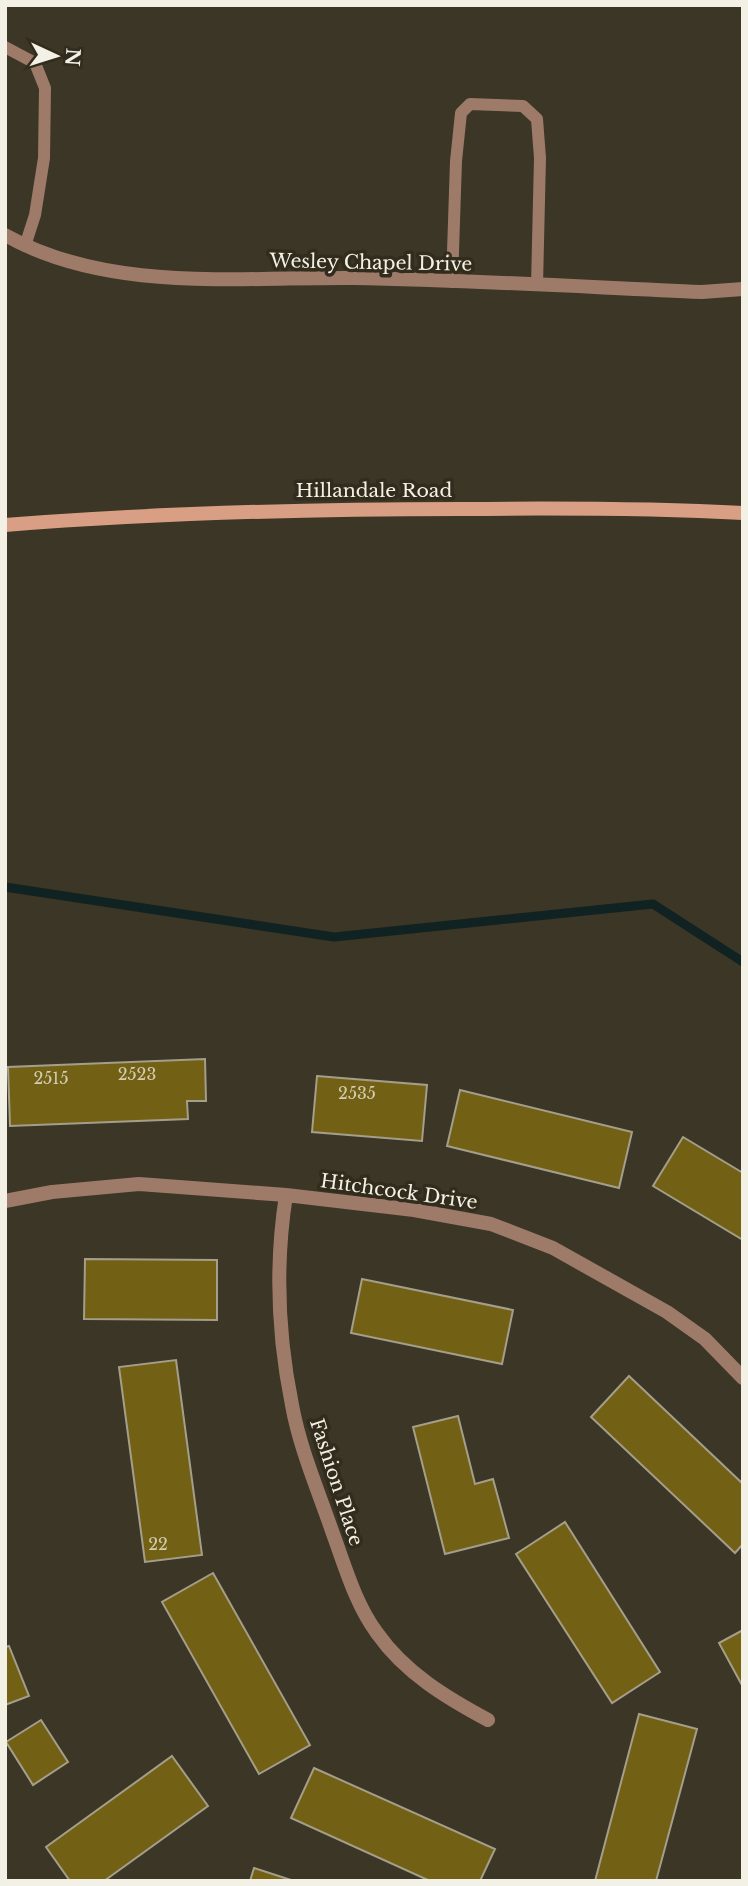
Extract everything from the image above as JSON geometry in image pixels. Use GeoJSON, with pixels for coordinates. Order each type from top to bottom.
{"type":"FeatureCollection","features":[{"type":"Feature","properties":{"kind":"street","name":"Wesley Chapel Drive"},"geometry":{"type":"LineString","coordinates":[[5,235],[25,246],[90,267],[188,279],[354,278],[702,292],[743,289]]}},
{"type":"Feature","properties":{"kind":"street","name":"Hillandale Road"},"geometry":{"type":"LineString","coordinates":[[5,525],[175,513],[302,509],[654,508],[743,513]]}},
{"type":"Feature","properties":{"kind":"street","name":"Hitchcock Drive"},"geometry":{"type":"LineString","coordinates":[[5,1201],[52,1192],[139,1184],[286,1195],[414,1210],[491,1224],[553,1248],[667,1312],[705,1339],[743,1378]]}},
{"type":"Feature","properties":{"kind":"street","name":"Fashion Place"},"geometry":{"type":"LineString","coordinates":[[286,1195],[278,1268],[283,1349],[292,1407],[307,1461],[349,1579],[361,1607],[377,1633],[400,1660],[453,1701],[488,1720]]}},
{"type":"Feature","properties":{"kind":"lane"},"geometry":{"type":"LineString","coordinates":[[5,47],[35,63],[45,88],[44,158],[35,215],[25,246]]}},
{"type":"Feature","properties":{"kind":"lane"},"geometry":{"type":"LineString","coordinates":[[452,282],[456,161],[461,113],[470,104],[523,106],[537,119],[540,158],[537,285]]}},
{"type":"Feature","properties":{"kind":"building"},"geometry":{"type":"Polygon","coordinates":[[[205,1059],[206,1101],[187,1101],[188,1119],[10,1126],[8,1067],[205,1059]]]}},
{"type":"Feature","properties":{"kind":"building"},"geometry":{"type":"Polygon","coordinates":[[[317,1076],[427,1085],[422,1141],[312,1132],[317,1076]]]}},
{"type":"Feature","properties":{"kind":"building"},"geometry":{"type":"Polygon","coordinates":[[[460,1090],[632,1132],[619,1188],[447,1146],[460,1090]]]}},
{"type":"Feature","properties":{"kind":"building"},"geometry":{"type":"Polygon","coordinates":[[[683,1137],[743,1173],[743,1240],[653,1186],[683,1137]]]}},
{"type":"Feature","properties":{"kind":"building"},"geometry":{"type":"Polygon","coordinates":[[[85,1259],[217,1260],[217,1320],[84,1319],[85,1259]]]}},
{"type":"Feature","properties":{"kind":"building"},"geometry":{"type":"Polygon","coordinates":[[[362,1279],[513,1310],[502,1364],[351,1333],[362,1279]]]}},
{"type":"Feature","properties":{"kind":"building"},"geometry":{"type":"Polygon","coordinates":[[[176,1360],[202,1555],[145,1562],[119,1367],[176,1360]]]}},
{"type":"Feature","properties":{"kind":"building"},"geometry":{"type":"Polygon","coordinates":[[[629,1376],[743,1484],[743,1544],[735,1553],[591,1417],[629,1376]]]}},
{"type":"Feature","properties":{"kind":"building"},"geometry":{"type":"Polygon","coordinates":[[[458,1416],[475,1484],[493,1479],[509,1538],[445,1554],[413,1427],[458,1416]]]}},
{"type":"Feature","properties":{"kind":"building"},"geometry":{"type":"Polygon","coordinates":[[[565,1522],[660,1672],[612,1703],[516,1554],[565,1522]]]}},
{"type":"Feature","properties":{"kind":"building"},"geometry":{"type":"Polygon","coordinates":[[[213,1573],[310,1745],[259,1774],[162,1602],[213,1573]]]}},
{"type":"Feature","properties":{"kind":"building"},"geometry":{"type":"Polygon","coordinates":[[[743,1630],[743,1687],[719,1643],[743,1630]]]}},
{"type":"Feature","properties":{"kind":"building"},"geometry":{"type":"Polygon","coordinates":[[[9,1646],[29,1696],[5,1705],[5,1647],[9,1646]]]}},
{"type":"Feature","properties":{"kind":"building"},"geometry":{"type":"Polygon","coordinates":[[[639,1714],[697,1729],[656,1881],[595,1881],[639,1714]]]}},
{"type":"Feature","properties":{"kind":"building"},"geometry":{"type":"Polygon","coordinates":[[[41,1720],[68,1762],[33,1785],[6,1742],[41,1720]]]}},
{"type":"Feature","properties":{"kind":"building"},"geometry":{"type":"Polygon","coordinates":[[[172,1756],[208,1806],[104,1881],[70,1881],[46,1847],[172,1756]]]}},
{"type":"Feature","properties":{"kind":"building"},"geometry":{"type":"Polygon","coordinates":[[[314,1768],[495,1849],[480,1881],[430,1881],[291,1818],[314,1768]]]}},
{"type":"Feature","properties":{"kind":"building"},"geometry":{"type":"Polygon","coordinates":[[[254,1868],[294,1881],[250,1881],[254,1868]]]}},
{"type":"Feature","properties":{"kind":"waterway"},"geometry":{"type":"LineString","coordinates":[[5,887],[334,937],[653,904],[743,962]]}}]}
